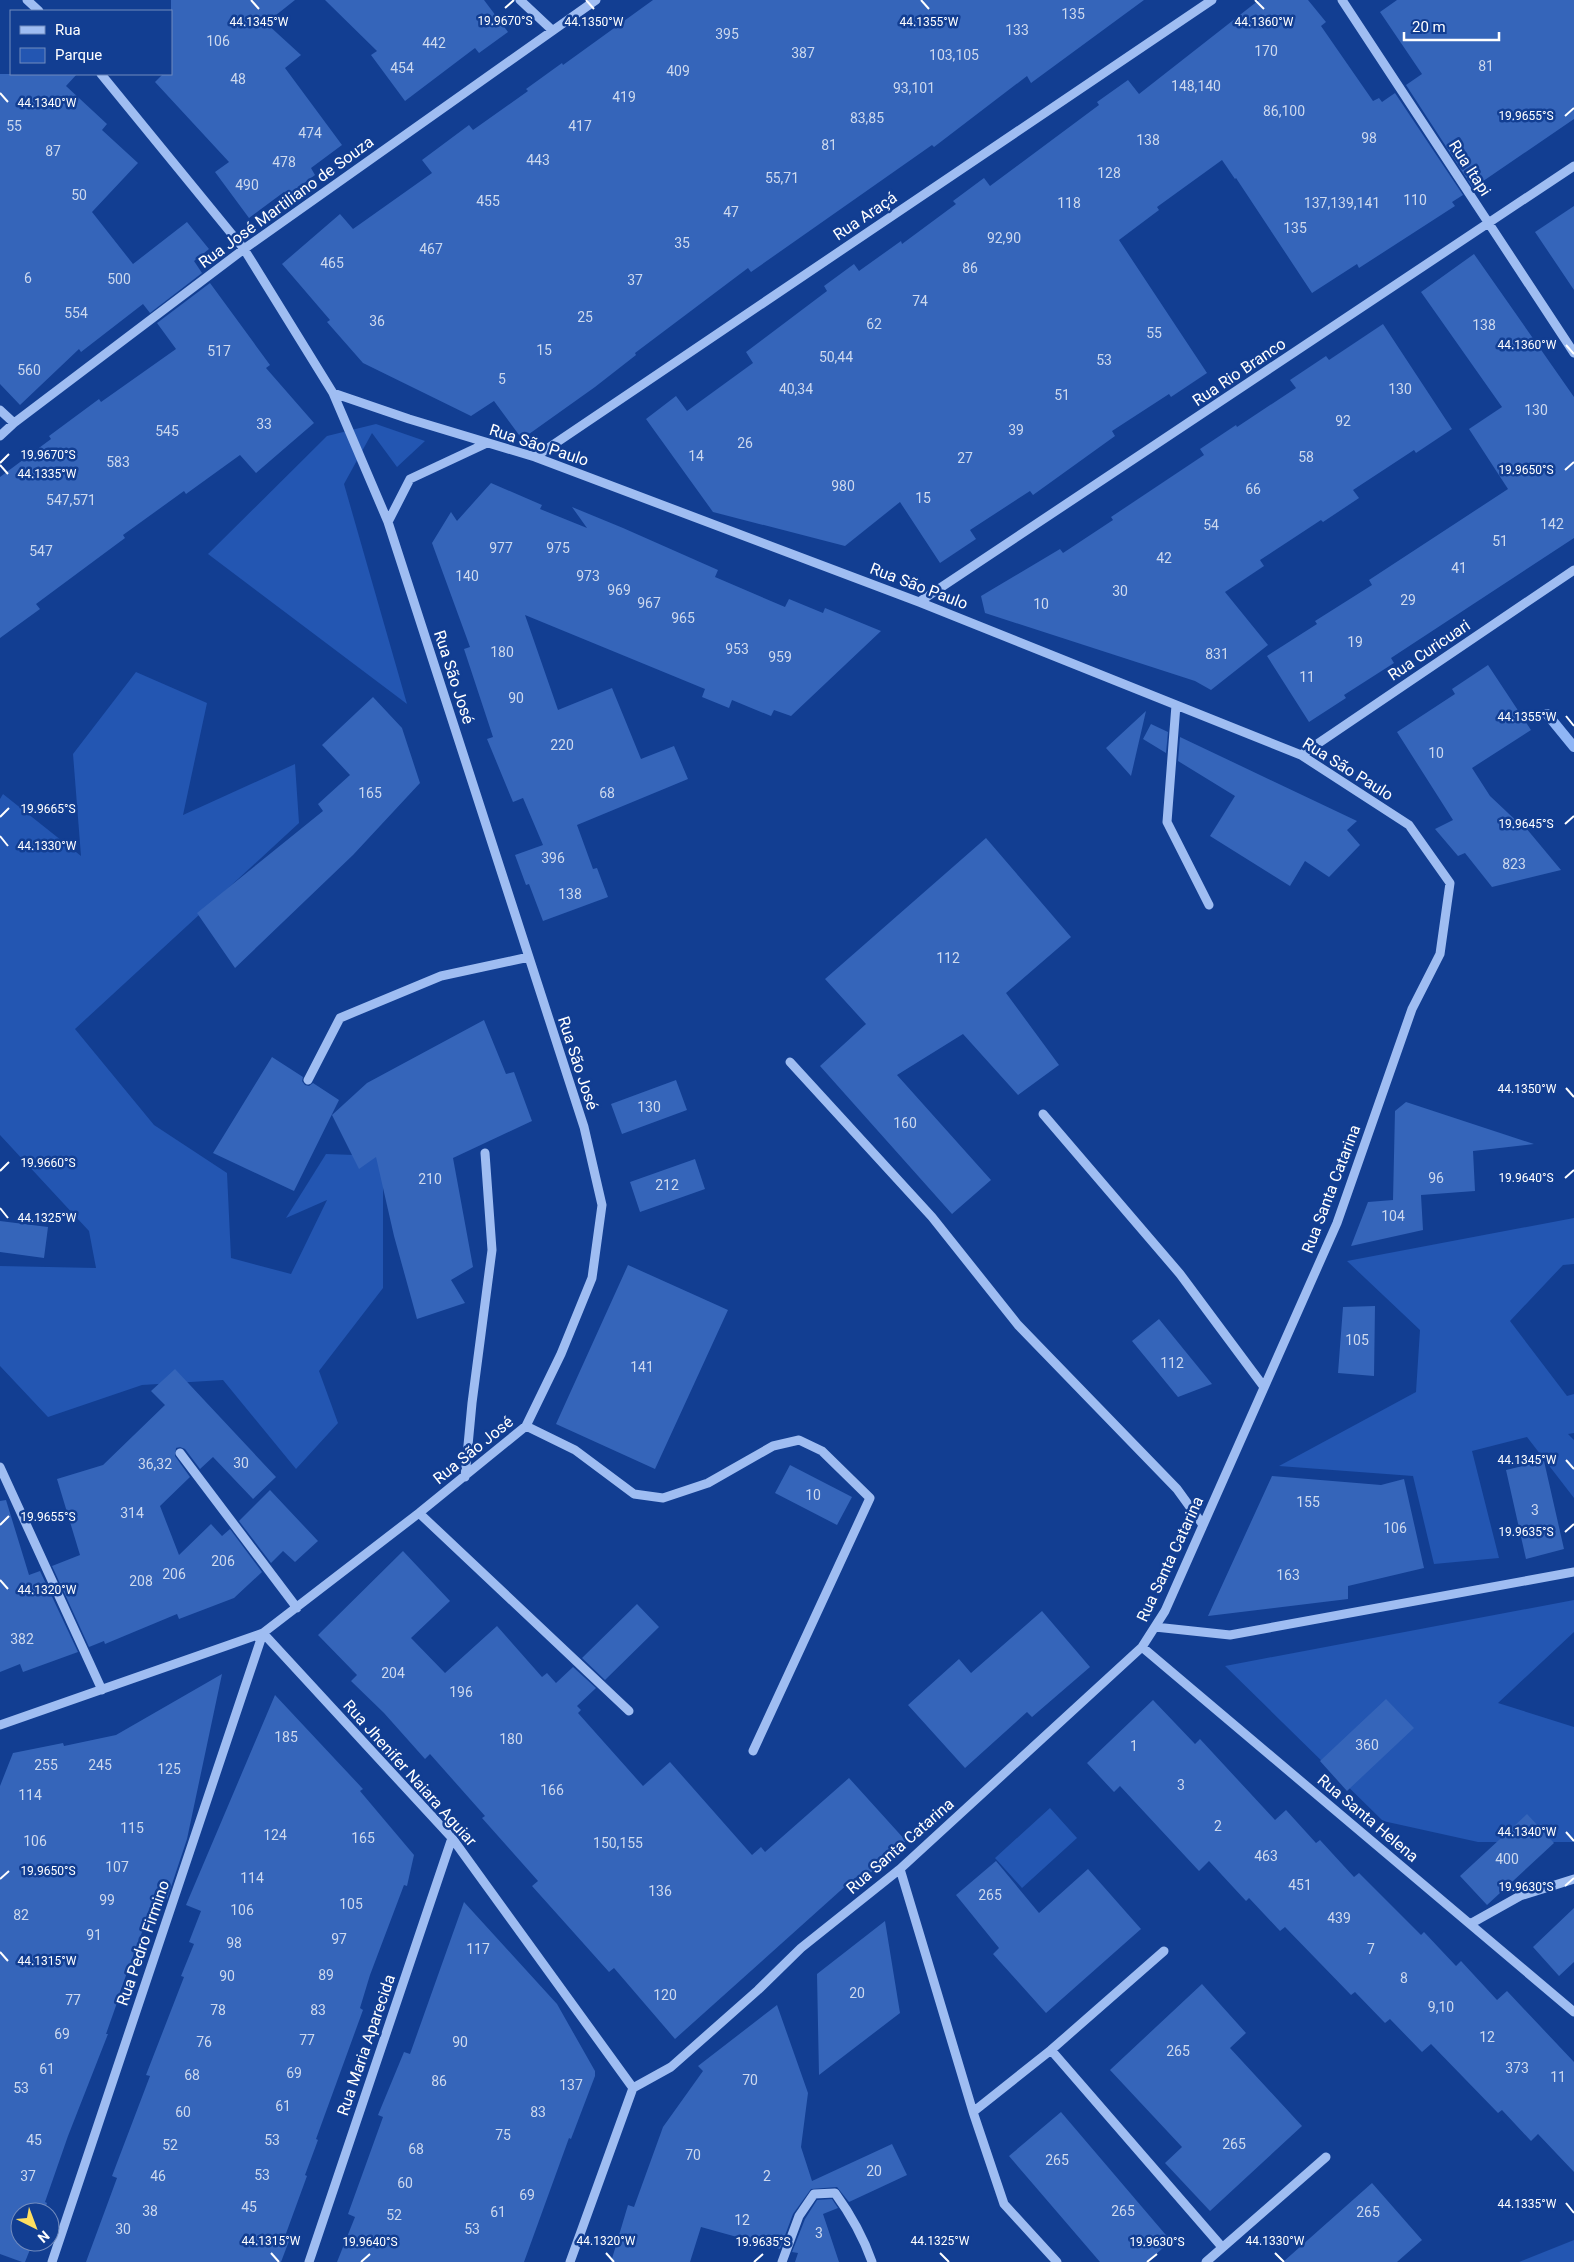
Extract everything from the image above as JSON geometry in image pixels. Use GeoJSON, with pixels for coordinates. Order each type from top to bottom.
{"type":"FeatureCollection","features":[{"type":"Feature","properties":{"kind":"street"},"geometry":{"type":"LineString","coordinates":[[27,0],[38,10]]}},
{"type":"Feature","properties":{"kind":"street"},"geometry":{"type":"LineString","coordinates":[[520,0],[552,30]]}},
{"type":"Feature","properties":{"kind":"street","name":"Rua José Martiliano de Souza"},"geometry":{"type":"LineString","coordinates":[[0,436],[14,423],[244,249],[596,0]]}},
{"type":"Feature","properties":{"kind":"street","name":"Rua Araçá"},"geometry":{"type":"LineString","coordinates":[[535,457],[1212,0]]}},
{"type":"Feature","properties":{"kind":"street","name":"Rua Itapi"},"geometry":{"type":"LineString","coordinates":[[1342,0],[1574,353]]}},
{"type":"Feature","properties":{"kind":"street","name":"Rua São José"},"geometry":{"type":"LineString","coordinates":[[101,75],[244,249],[333,392],[388,522],[584,1127],[602,1204],[592,1278],[561,1354],[526,1426],[465,1477],[263,1634]]}},
{"type":"Feature","properties":{"kind":"street","name":"Rua Rio Branco"},"geometry":{"type":"LineString","coordinates":[[919,602],[1574,166]]}},
{"type":"Feature","properties":{"kind":"street","name":"Rua São Paulo"},"geometry":{"type":"LineString","coordinates":[[333,392],[409,419],[535,457],[919,602],[1301,755],[1409,825],[1450,883]]}},
{"type":"Feature","properties":{"kind":"street"},"geometry":{"type":"LineString","coordinates":[[0,410],[14,423]]}},
{"type":"Feature","properties":{"kind":"street"},"geometry":{"type":"LineString","coordinates":[[388,522],[410,479],[487,443]]}},
{"type":"Feature","properties":{"kind":"street","name":"Rua Curicuari"},"geometry":{"type":"LineString","coordinates":[[1301,755],[1574,570]]}},
{"type":"Feature","properties":{"kind":"street"},"geometry":{"type":"LineString","coordinates":[[1176,705],[1167,822],[1209,905]]}},
{"type":"Feature","properties":{"kind":"street","name":"Rua Santa Catarina"},"geometry":{"type":"LineString","coordinates":[[633,2088],[671,2067],[758,1990],[801,1948],[900,1869],[1142,1647],[1165,1611],[1337,1223],[1412,1009],[1440,954],[1450,883]]}},
{"type":"Feature","properties":{"kind":"street"},"geometry":{"type":"LineString","coordinates":[[308,1080],[340,1018],[442,976],[529,957]]}},
{"type":"Feature","properties":{"kind":"street"},"geometry":{"type":"LineString","coordinates":[[790,1062],[932,1217],[1018,1325],[1177,1489],[1203,1525]]}},
{"type":"Feature","properties":{"kind":"street"},"geometry":{"type":"LineString","coordinates":[[1044,1114],[1180,1274],[1264,1387]]}},
{"type":"Feature","properties":{"kind":"street"},"geometry":{"type":"LineString","coordinates":[[465,1477],[472,1403],[492,1250],[484,1153]]}},
{"type":"Feature","properties":{"kind":"street"},"geometry":{"type":"LineString","coordinates":[[526,1426],[575,1450],[634,1494],[664,1498],[708,1483],[773,1446],[799,1440],[822,1451],[870,1498],[754,1751]]}},
{"type":"Feature","properties":{"kind":"street"},"geometry":{"type":"LineString","coordinates":[[180,1453],[297,1608]]}},
{"type":"Feature","properties":{"kind":"street"},"geometry":{"type":"LineString","coordinates":[[0,1467],[102,1690]]}},
{"type":"Feature","properties":{"kind":"street"},"geometry":{"type":"LineString","coordinates":[[419,1513],[629,1711]]}},
{"type":"Feature","properties":{"kind":"street"},"geometry":{"type":"LineString","coordinates":[[1155,1627],[1230,1635],[1574,1572]]}},
{"type":"Feature","properties":{"kind":"street"},"geometry":{"type":"LineString","coordinates":[[0,1725],[263,1634]]}},
{"type":"Feature","properties":{"kind":"street","name":"Rua Jhenifer Naiara Aguiar"},"geometry":{"type":"LineString","coordinates":[[263,1634],[452,1838],[633,2088]]}},
{"type":"Feature","properties":{"kind":"street","name":"Rua Pedro Firmino"},"geometry":{"type":"LineString","coordinates":[[52,2262],[263,1634]]}},
{"type":"Feature","properties":{"kind":"street","name":"Rua Santa Helena"},"geometry":{"type":"LineString","coordinates":[[1142,1647],[1574,2012]]}},
{"type":"Feature","properties":{"kind":"street","name":"Rua Maria Aparecida"},"geometry":{"type":"LineString","coordinates":[[309,2262],[452,1838]]}},
{"type":"Feature","properties":{"kind":"street"},"geometry":{"type":"LineString","coordinates":[[900,1869],[972,2112],[1004,2204],[1057,2262]]}},
{"type":"Feature","properties":{"kind":"street"},"geometry":{"type":"LineString","coordinates":[[1470,1924],[1520,1896],[1574,1879]]}},
{"type":"Feature","properties":{"kind":"street"},"geometry":{"type":"LineString","coordinates":[[972,2112],[1051,2050],[1164,1951]]}},
{"type":"Feature","properties":{"kind":"street"},"geometry":{"type":"LineString","coordinates":[[1051,2050],[1222,2247]]}},
{"type":"Feature","properties":{"kind":"street"},"geometry":{"type":"LineString","coordinates":[[570,2262],[633,2088]]}},
{"type":"Feature","properties":{"kind":"street"},"geometry":{"type":"LineString","coordinates":[[1206,2262],[1326,2157]]}},
{"type":"Feature","properties":{"kind":"street"},"geometry":{"type":"LineString","coordinates":[[782,2262],[799,2216],[814,2194],[835,2193],[851,2214],[872,2262]]}},
{"type":"Feature","properties":{"kind":"green space"},"geometry":{"type":"Polygon","coordinates":[[[376,424],[425,441],[397,467],[372,433],[344,484],[407,704],[208,554],[327,436],[376,424]]]}},
{"type":"Feature","properties":{"kind":"green space"},"geometry":{"type":"Polygon","coordinates":[[[136,672],[207,703],[183,815],[295,764],[299,823],[75,1029],[154,1125],[227,1173],[231,1258],[291,1274],[327,1200],[286,1218],[326,1154],[383,1156],[383,1288],[319,1371],[338,1423],[296,1469],[223,1380],[142,1385],[48,1417],[0,1366],[0,1266],[96,1268],[89,1231],[0,1135],[0,799],[3,794],[81,856],[73,754],[136,672]]]}},
{"type":"Feature","properties":{"kind":"green space"},"geometry":{"type":"Polygon","coordinates":[[[1574,1218],[1574,1264],[1563,1265],[1510,1321],[1567,1396],[1574,1394],[1574,1433],[1568,1434],[1574,1440],[1574,1498],[1527,1437],[1472,1451],[1499,1558],[1434,1564],[1413,1476],[1279,1466],[1416,1392],[1420,1330],[1347,1261],[1574,1218]]]}},
{"type":"Feature","properties":{"kind":"green space"},"geometry":{"type":"Polygon","coordinates":[[[1574,1600],[1574,1632],[1498,1703],[1574,1727],[1574,1842],[1478,1842],[1383,1821],[1225,1666],[1574,1600]]]}},
{"type":"Feature","properties":{"kind":"green space"},"geometry":{"type":"Polygon","coordinates":[[[1050,1808],[1077,1838],[1022,1888],[995,1858],[1050,1808]]]}},
{"type":"Feature","properties":{"kind":"green space"},"geometry":{"type":"Polygon","coordinates":[[[1574,2240],[1574,2262],[1519,2262],[1574,2240]]]}},
{"type":"Feature","properties":{"kind":"building"},"geometry":{"type":"Polygon","coordinates":[[[171,0],[295,0],[266,23],[301,55],[285,68],[342,145],[311,168],[315,175],[287,196],[284,192],[249,218],[215,172],[229,162],[155,82],[162,75],[172,75],[171,0]]]}},
{"type":"Feature","properties":{"kind":"building"},"geometry":{"type":"Polygon","coordinates":[[[325,0],[484,0],[508,32],[479,53],[475,48],[405,101],[371,55],[377,51],[325,0]]]}},
{"type":"Feature","properties":{"kind":"building"},"geometry":{"type":"Polygon","coordinates":[[[653,0],[1144,0],[1031,83],[1027,76],[934,147],[932,145],[751,272],[748,268],[635,353],[636,355],[595,387],[522,439],[494,401],[471,416],[363,363],[327,322],[330,320],[282,264],[340,214],[353,229],[432,173],[422,160],[469,125],[473,130],[528,91],[526,89],[562,63],[563,65],[653,0]]]}},
{"type":"Feature","properties":{"kind":"building"},"geometry":{"type":"Polygon","coordinates":[[[1259,0],[1308,0],[1326,22],[1321,26],[1373,101],[1379,98],[1382,102],[1395,93],[1463,195],[1452,202],[1455,206],[1359,268],[1357,264],[1312,293],[1236,178],[1222,160],[1157,207],[1159,210],[1119,240],[1207,373],[1171,397],[1169,394],[1112,431],[1115,436],[1033,495],[1030,491],[970,530],[976,539],[940,563],[900,502],[845,546],[713,512],[646,419],[676,396],[687,411],[753,363],[746,352],[827,291],[824,286],[854,264],[859,271],[901,241],[902,244],[956,204],[953,201],[984,178],[990,186],[1099,105],[1097,102],[1128,80],[1139,94],[1259,0]]]}},
{"type":"Feature","properties":{"kind":"building"},"geometry":{"type":"Polygon","coordinates":[[[1397,0],[1574,0],[1574,119],[1473,188],[1406,85],[1422,74],[1380,12],[1397,0]]]}},
{"type":"Feature","properties":{"kind":"building"},"geometry":{"type":"Polygon","coordinates":[[[0,74],[76,75],[66,86],[107,124],[102,130],[138,163],[92,212],[133,264],[187,222],[209,249],[194,261],[202,273],[150,313],[143,304],[81,352],[79,349],[20,405],[0,384],[0,74]]]}},
{"type":"Feature","properties":{"kind":"building"},"geometry":{"type":"Polygon","coordinates":[[[1574,206],[1574,290],[1535,232],[1574,206]]]}},
{"type":"Feature","properties":{"kind":"building"},"geometry":{"type":"Polygon","coordinates":[[[1474,254],[1574,397],[1574,538],[1391,658],[1394,663],[1344,695],[1346,698],[1309,722],[1267,656],[1317,624],[1315,621],[1372,585],[1369,580],[1508,489],[1469,429],[1502,407],[1421,292],[1474,254]]]}},
{"type":"Feature","properties":{"kind":"building"},"geometry":{"type":"Polygon","coordinates":[[[210,283],[270,365],[266,368],[314,423],[256,473],[240,455],[186,494],[184,491],[123,535],[125,538],[36,604],[40,609],[0,638],[0,477],[51,439],[49,436],[99,399],[101,402],[176,349],[157,323],[210,283]]]}},
{"type":"Feature","properties":{"kind":"building"},"geometry":{"type":"Polygon","coordinates":[[[1383,324],[1452,429],[1416,453],[1414,450],[1353,490],[1359,498],[1323,522],[1321,520],[1260,560],[1264,566],[1225,592],[1268,645],[1211,690],[1195,681],[985,613],[981,596],[1060,549],[1063,553],[1113,520],[1111,517],[1204,455],[1200,449],[1296,388],[1290,380],[1326,356],[1329,360],[1383,324]]]}},
{"type":"Feature","properties":{"kind":"building"},"geometry":{"type":"Polygon","coordinates":[[[491,483],[542,505],[540,509],[587,528],[572,507],[623,528],[718,570],[715,577],[785,607],[789,599],[823,613],[825,608],[881,631],[791,716],[774,710],[771,716],[732,700],[729,708],[702,697],[705,689],[525,615],[558,710],[612,688],[641,759],[674,746],[688,779],[577,825],[593,869],[597,868],[608,897],[543,921],[529,884],[526,885],[515,855],[543,845],[523,798],[513,802],[487,739],[493,737],[464,649],[470,647],[432,543],[451,512],[457,521],[491,483]]]}},
{"type":"Feature","properties":{"kind":"building"},"geometry":{"type":"Polygon","coordinates":[[[1488,665],[1531,730],[1472,768],[1490,796],[1526,828],[1561,870],[1492,887],[1465,853],[1458,856],[1435,829],[1453,820],[1397,732],[1455,694],[1452,689],[1488,665]]]}},
{"type":"Feature","properties":{"kind":"building"},"geometry":{"type":"Polygon","coordinates":[[[373,697],[402,728],[420,783],[353,855],[235,968],[197,913],[323,811],[318,804],[350,775],[322,745],[373,697]]]}},
{"type":"Feature","properties":{"kind":"building"},"geometry":{"type":"Polygon","coordinates":[[[1146,711],[1131,776],[1106,748],[1146,711]]]}},
{"type":"Feature","properties":{"kind":"building"},"geometry":{"type":"Polygon","coordinates":[[[1151,724],[1168,732],[1166,753],[1143,739],[1151,724]]]}},
{"type":"Feature","properties":{"kind":"building"},"geometry":{"type":"Polygon","coordinates":[[[1180,737],[1357,821],[1347,830],[1360,845],[1329,877],[1305,861],[1290,886],[1210,836],[1235,796],[1178,761],[1180,737]]]}},
{"type":"Feature","properties":{"kind":"building"},"geometry":{"type":"Polygon","coordinates":[[[986,838],[1071,937],[1006,993],[1059,1065],[1018,1095],[963,1034],[897,1075],[991,1180],[952,1214],[820,1066],[866,1024],[825,979],[986,838]]]}},
{"type":"Feature","properties":{"kind":"building"},"geometry":{"type":"Polygon","coordinates":[[[484,1020],[506,1074],[514,1072],[532,1121],[453,1158],[473,1267],[451,1280],[465,1303],[417,1319],[394,1236],[376,1157],[359,1169],[332,1115],[367,1083],[484,1020]]]}},
{"type":"Feature","properties":{"kind":"building"},"geometry":{"type":"Polygon","coordinates":[[[272,1057],[303,1077],[302,1081],[305,1085],[309,1086],[313,1083],[339,1100],[294,1191],[213,1153],[272,1057]]]}},
{"type":"Feature","properties":{"kind":"building"},"geometry":{"type":"Polygon","coordinates":[[[676,1080],[687,1110],[622,1134],[611,1104],[676,1080]]]}},
{"type":"Feature","properties":{"kind":"building"},"geometry":{"type":"Polygon","coordinates":[[[1406,1102],[1534,1144],[1473,1151],[1475,1191],[1421,1195],[1423,1230],[1351,1246],[1368,1202],[1393,1200],[1395,1111],[1406,1102]]]}},
{"type":"Feature","properties":{"kind":"building"},"geometry":{"type":"Polygon","coordinates":[[[695,1159],[705,1189],[640,1212],[630,1182],[695,1159]]]}},
{"type":"Feature","properties":{"kind":"building"},"geometry":{"type":"Polygon","coordinates":[[[0,1221],[48,1227],[44,1258],[0,1252],[0,1221]]]}},
{"type":"Feature","properties":{"kind":"building"},"geometry":{"type":"Polygon","coordinates":[[[628,1265],[728,1310],[655,1469],[556,1424],[628,1265]]]}},
{"type":"Feature","properties":{"kind":"building"},"geometry":{"type":"Polygon","coordinates":[[[1375,1306],[1374,1376],[1338,1373],[1343,1307],[1375,1306]]]}},
{"type":"Feature","properties":{"kind":"building"},"geometry":{"type":"Polygon","coordinates":[[[1159,1319],[1212,1384],[1178,1397],[1132,1341],[1159,1319]]]}},
{"type":"Feature","properties":{"kind":"building"},"geometry":{"type":"Polygon","coordinates":[[[175,1369],[276,1477],[253,1499],[213,1457],[200,1469],[185,1449],[176,1448],[175,1456],[190,1477],[160,1506],[179,1555],[211,1524],[222,1536],[230,1529],[262,1572],[234,1598],[179,1619],[177,1614],[105,1644],[104,1641],[89,1647],[52,1566],[80,1555],[57,1479],[103,1465],[165,1405],[151,1391],[175,1369]]]}},
{"type":"Feature","properties":{"kind":"building"},"geometry":{"type":"Polygon","coordinates":[[[1544,1461],[1564,1549],[1526,1559],[1506,1470],[1544,1461]]]}},
{"type":"Feature","properties":{"kind":"building"},"geometry":{"type":"Polygon","coordinates":[[[790,1465],[852,1497],[837,1525],[775,1493],[790,1465]]]}},
{"type":"Feature","properties":{"kind":"building"},"geometry":{"type":"Polygon","coordinates":[[[1272,1476],[1381,1485],[1404,1479],[1424,1568],[1348,1586],[1348,1599],[1208,1616],[1272,1476]]]}},
{"type":"Feature","properties":{"kind":"building"},"geometry":{"type":"Polygon","coordinates":[[[270,1490],[318,1541],[295,1562],[283,1551],[271,1563],[239,1521],[270,1490]]]}},
{"type":"Feature","properties":{"kind":"building"},"geometry":{"type":"Polygon","coordinates":[[[6,1500],[29,1575],[40,1571],[78,1652],[23,1672],[20,1664],[0,1672],[0,1501],[6,1500]]]}},
{"type":"Feature","properties":{"kind":"building"},"geometry":{"type":"Polygon","coordinates":[[[403,1551],[450,1601],[411,1638],[445,1673],[497,1626],[542,1677],[547,1673],[556,1683],[573,1667],[596,1688],[577,1706],[581,1710],[578,1713],[643,1786],[670,1762],[752,1855],[761,1847],[765,1852],[849,1778],[906,1841],[855,1887],[850,1882],[675,2039],[614,1968],[609,1972],[532,1886],[538,1881],[482,1818],[485,1816],[430,1754],[425,1759],[384,1713],[351,1681],[357,1675],[318,1635],[403,1551]]]}},
{"type":"Feature","properties":{"kind":"building"},"geometry":{"type":"Polygon","coordinates":[[[637,1604],[659,1627],[605,1680],[582,1658],[637,1604]]]}},
{"type":"Feature","properties":{"kind":"building"},"geometry":{"type":"Polygon","coordinates":[[[1042,1611],[1090,1667],[1032,1717],[1027,1712],[965,1768],[908,1705],[959,1659],[971,1673],[1042,1611]]]}},
{"type":"Feature","properties":{"kind":"building"},"geometry":{"type":"Polygon","coordinates":[[[222,1674],[187,1839],[167,1899],[156,1894],[117,2000],[106,2034],[108,2034],[68,2136],[45,2202],[10,2202],[10,2252],[29,2252],[25,2262],[22,2262],[0,2254],[0,1786],[13,1753],[63,1743],[64,1746],[116,1735],[222,1674]]]}},
{"type":"Feature","properties":{"kind":"building"},"geometry":{"type":"Polygon","coordinates":[[[275,1695],[363,1789],[360,1791],[414,1855],[407,1886],[404,1885],[370,1975],[360,2008],[363,2010],[316,2139],[318,2140],[305,2175],[307,2176],[284,2239],[289,2241],[281,2262],[86,2262],[117,2178],[112,2176],[150,2076],[146,2075],[184,1977],[181,1976],[194,1944],[189,1942],[201,1911],[186,1905],[275,1695]]]}},
{"type":"Feature","properties":{"kind":"building"},"geometry":{"type":"Polygon","coordinates":[[[1386,1699],[1414,1728],[1347,1791],[1320,1761],[1386,1699]]]}},
{"type":"Feature","properties":{"kind":"building"},"geometry":{"type":"Polygon","coordinates":[[[1153,1700],[1195,1744],[1200,1739],[1275,1820],[1286,1810],[1316,1843],[1320,1840],[1354,1877],[1359,1873],[1421,1935],[1424,1932],[1456,1966],[1461,1961],[1497,2000],[1507,1991],[1574,2062],[1574,2172],[1538,2134],[1531,2141],[1502,2110],[1498,2113],[1431,2044],[1422,2052],[1390,2019],[1385,2023],[1355,1992],[1351,1995],[1285,1927],[1280,1931],[1249,1898],[1246,1901],[1209,1861],[1199,1871],[1120,1786],[1114,1792],[1087,1763],[1153,1700]]]}},
{"type":"Feature","properties":{"kind":"building"},"geometry":{"type":"Polygon","coordinates":[[[1527,1814],[1554,1843],[1487,1905],[1460,1876],[1527,1814]]]}},
{"type":"Feature","properties":{"kind":"building"},"geometry":{"type":"Polygon","coordinates":[[[996,1861],[1039,1913],[1088,1869],[1141,1929],[1046,2013],[993,1954],[999,1948],[956,1895],[996,1861]]]}},
{"type":"Feature","properties":{"kind":"building"},"geometry":{"type":"Polygon","coordinates":[[[464,1902],[557,2004],[595,2071],[595,2076],[571,2139],[569,2138],[524,2262],[337,2262],[355,2217],[348,2214],[383,2117],[378,2115],[404,2052],[410,2054],[464,1902]]]}},
{"type":"Feature","properties":{"kind":"building"},"geometry":{"type":"Polygon","coordinates":[[[1574,1908],[1574,1962],[1559,1976],[1533,1947],[1574,1908]]]}},
{"type":"Feature","properties":{"kind":"building"},"geometry":{"type":"Polygon","coordinates":[[[885,1921],[900,2013],[819,2075],[817,1974],[885,1921]]]}},
{"type":"Feature","properties":{"kind":"building"},"geometry":{"type":"Polygon","coordinates":[[[1202,1984],[1246,2033],[1230,2048],[1302,2126],[1210,2211],[1165,2163],[1182,2147],[1110,2070],[1202,1984]]]}},
{"type":"Feature","properties":{"kind":"building"},"geometry":{"type":"Polygon","coordinates":[[[777,2005],[808,2093],[801,2147],[812,2181],[892,2144],[907,2175],[849,2202],[837,2187],[811,2189],[793,2214],[780,2249],[701,2227],[690,2262],[611,2262],[628,2205],[634,2207],[663,2127],[703,2071],[698,2066],[777,2005]]]}},
{"type":"Feature","properties":{"kind":"building"},"geometry":{"type":"Polygon","coordinates":[[[1061,2112],[1171,2241],[1147,2262],[1100,2262],[1009,2156],[1061,2112]]]}},
{"type":"Feature","properties":{"kind":"building"},"geometry":{"type":"Polygon","coordinates":[[[1372,2183],[1422,2240],[1397,2262],[1283,2262],[1372,2183]]]}},
{"type":"Feature","properties":{"kind":"building"},"geometry":{"type":"Polygon","coordinates":[[[832,2199],[838,2208],[823,2214],[839,2262],[795,2262],[798,2253],[792,2252],[805,2219],[817,2200],[832,2199]]]}},
{"type":"Feature","properties":{"kind":"waterway"},"geometry":{"type":"LineString","coordinates":[[1547,714],[1574,747]]}}]}
